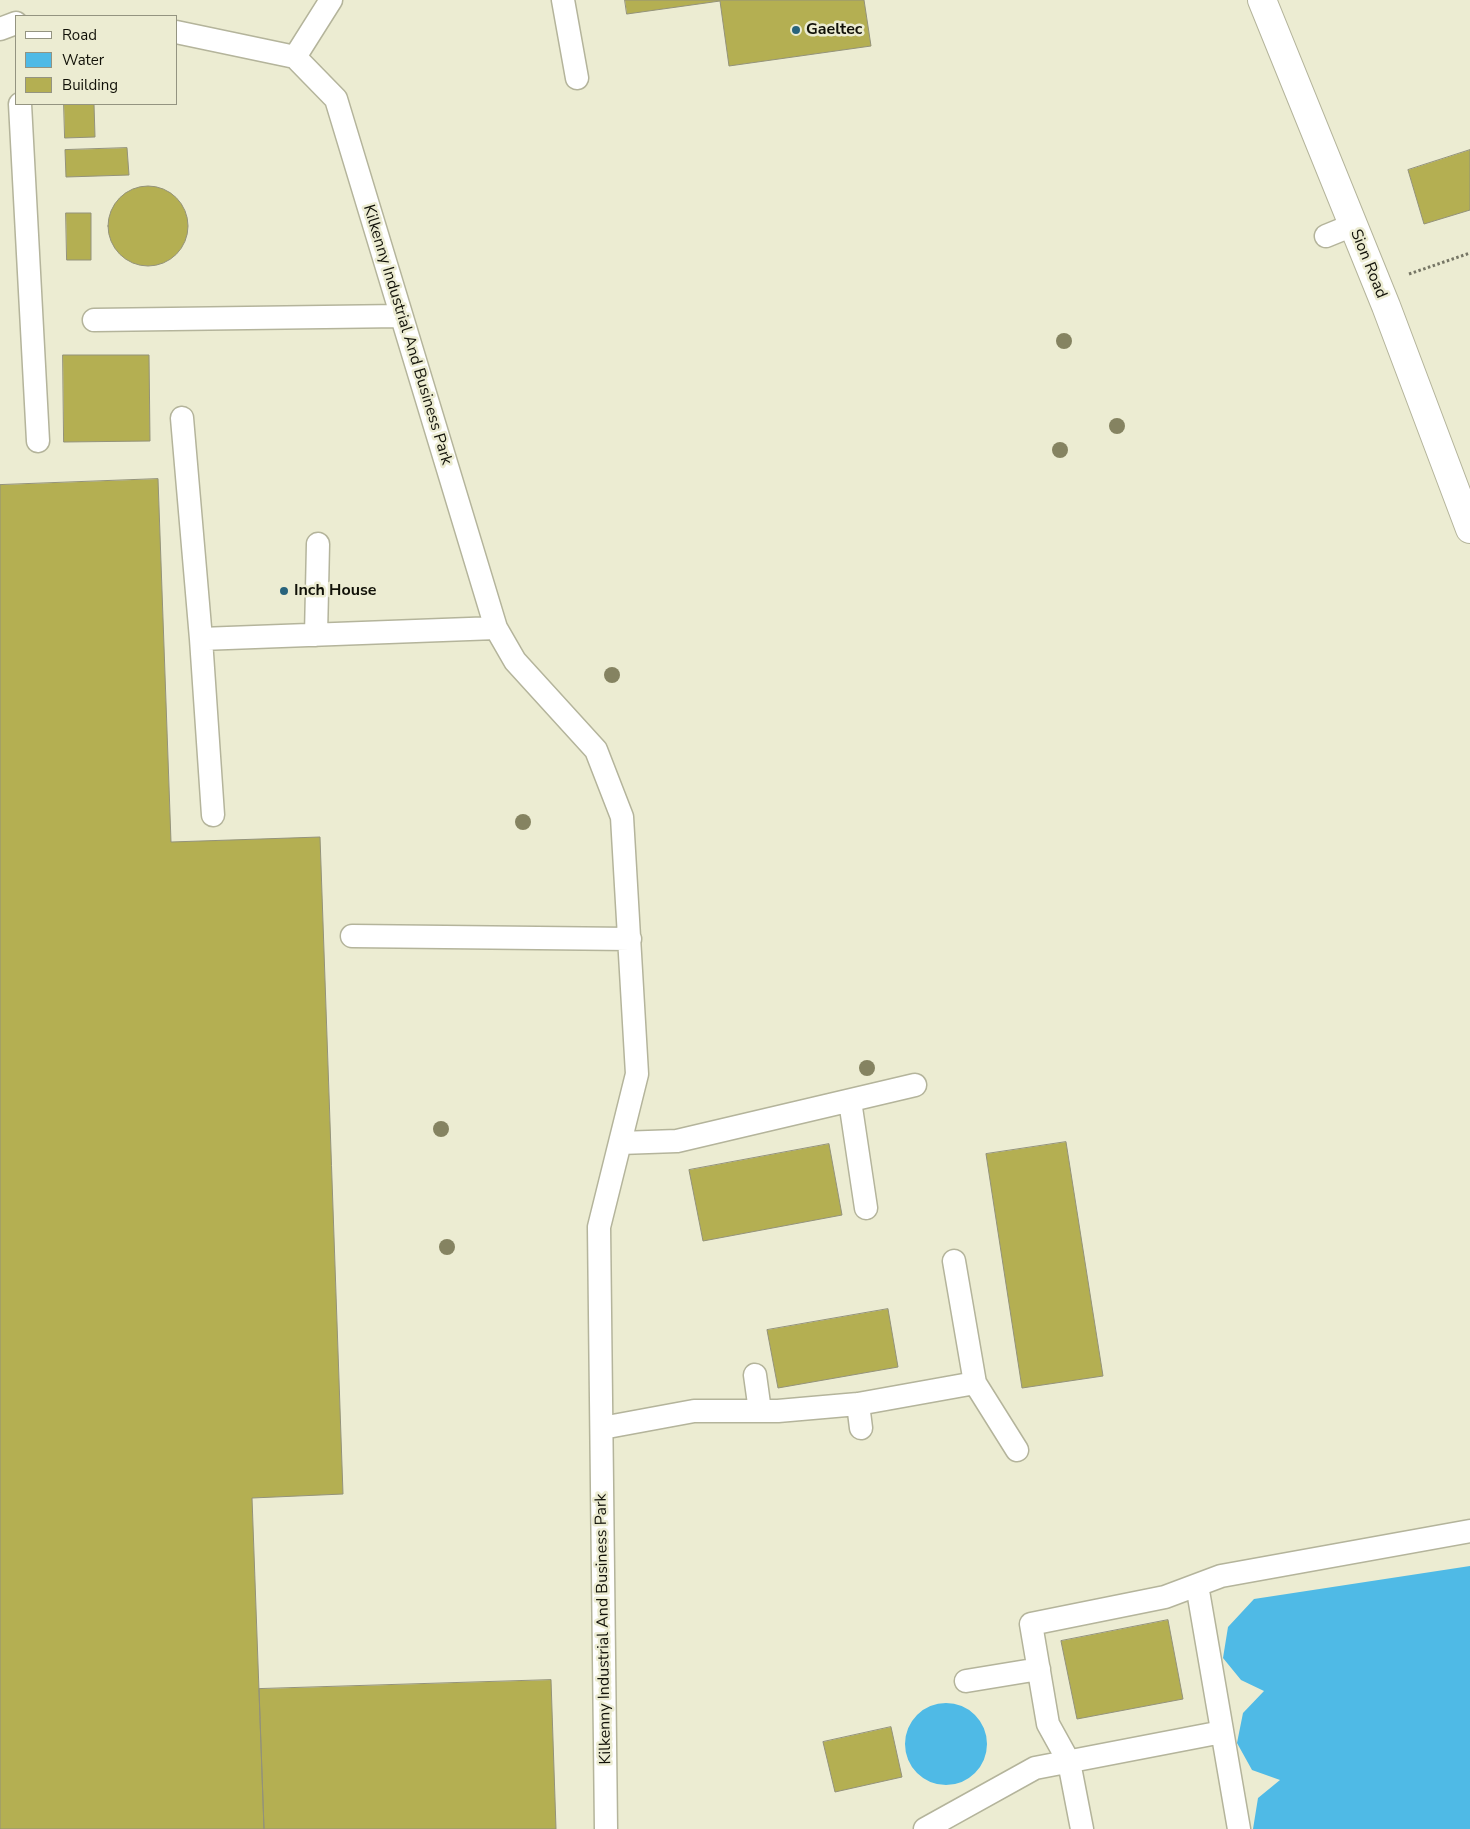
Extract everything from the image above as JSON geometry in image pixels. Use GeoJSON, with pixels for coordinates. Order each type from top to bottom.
{"type":"FeatureCollection","features":[{"type":"Feature","properties":{"kind":"street","name":"Sion Road"},"geometry":{"type":"LineString","coordinates":[[1262,0],[1377,285],[1470,529]]}},
{"type":"Feature","properties":{"kind":"lane"},"geometry":{"type":"LineString","coordinates":[[178,32],[295,57],[331,0]]}},
{"type":"Feature","properties":{"kind":"lane"},"geometry":{"type":"LineString","coordinates":[[563,0],[577,78]]}},
{"type":"Feature","properties":{"kind":"lane"},"geometry":{"type":"LineString","coordinates":[[0,28],[15,24]]}},
{"type":"Feature","properties":{"kind":"lane","name":"Kilkenny Industrial And Business Park"},"geometry":{"type":"LineString","coordinates":[[295,57],[336,99],[496,628],[515,661],[596,750],[622,817],[637,1074],[599,1228],[606,1829]]}},
{"type":"Feature","properties":{"kind":"lane"},"geometry":{"type":"LineString","coordinates":[[20,105],[38,440]]}},
{"type":"Feature","properties":{"kind":"lane"},"geometry":{"type":"LineString","coordinates":[[1326,236],[1353,225]]}},
{"type":"Feature","properties":{"kind":"lane"},"geometry":{"type":"LineString","coordinates":[[94,320],[402,316]]}},
{"type":"Feature","properties":{"kind":"lane"},"geometry":{"type":"LineString","coordinates":[[182,418],[201,640],[212,815]]}},
{"type":"Feature","properties":{"kind":"lane"},"geometry":{"type":"LineString","coordinates":[[316,635],[318,544]]}},
{"type":"Feature","properties":{"kind":"lane"},"geometry":{"type":"LineString","coordinates":[[201,640],[496,628]]}},
{"type":"Feature","properties":{"kind":"lane"},"geometry":{"type":"LineString","coordinates":[[352,936],[630,939]]}},
{"type":"Feature","properties":{"kind":"lane"},"geometry":{"type":"LineString","coordinates":[[620,1143],[677,1141],[915,1085]]}},
{"type":"Feature","properties":{"kind":"lane"},"geometry":{"type":"LineString","coordinates":[[850,1101],[866,1208]]}},
{"type":"Feature","properties":{"kind":"lane"},"geometry":{"type":"LineString","coordinates":[[954,1261],[975,1384],[1017,1450]]}},
{"type":"Feature","properties":{"kind":"lane"},"geometry":{"type":"LineString","coordinates":[[754,1375],[760,1411]]}},
{"type":"Feature","properties":{"kind":"lane"},"geometry":{"type":"LineString","coordinates":[[602,1428],[694,1411],[778,1411],[858,1404],[975,1384]]}},
{"type":"Feature","properties":{"kind":"lane"},"geometry":{"type":"LineString","coordinates":[[858,1404],[861,1428]]}},
{"type":"Feature","properties":{"kind":"lane"},"geometry":{"type":"LineString","coordinates":[[1082,1829],[1069,1762],[1048,1724],[1031,1624],[1164,1597],[1221,1576],[1470,1531]]}},
{"type":"Feature","properties":{"kind":"lane"},"geometry":{"type":"LineString","coordinates":[[1197,1585],[1239,1829]]}},
{"type":"Feature","properties":{"kind":"lane"},"geometry":{"type":"LineString","coordinates":[[966,1681],[1039,1669]]}},
{"type":"Feature","properties":{"kind":"lane"},"geometry":{"type":"LineString","coordinates":[[925,1829],[1034,1768],[1222,1732]]}},
{"type":"Feature","properties":{"kind":"path"},"geometry":{"type":"LineString","coordinates":[[1377,285],[1470,253]]}},
{"type":"Feature","properties":{"kind":"water"},"geometry":{"type":"Polygon","coordinates":[[[1470,1566],[1470,1829],[1253,1829],[1258,1798],[1280,1780],[1252,1770],[1237,1743],[1243,1713],[1264,1691],[1241,1680],[1223,1658],[1228,1627],[1254,1599],[1470,1566]]]}},
{"type":"Feature","properties":{"kind":"water"},"geometry":{"type":"Polygon","coordinates":[[[938,1703],[954,1703],[969,1710],[980,1721],[987,1736],[984,1760],[975,1773],[954,1785],[938,1785],[923,1778],[912,1767],[905,1752],[905,1736],[912,1721],[923,1710],[938,1703]]]}},
{"type":"Feature","properties":{"kind":"building","name":"Gaeltec"},"geometry":{"type":"Polygon","coordinates":[[[625,0],[864,0],[871,46],[729,66],[720,1],[627,14],[625,0]]]}},
{"type":"Feature","properties":{"kind":"building"},"geometry":{"type":"Polygon","coordinates":[[[64,105],[94,105],[95,137],[65,138],[64,105]]]}},
{"type":"Feature","properties":{"kind":"building"},"geometry":{"type":"Polygon","coordinates":[[[127,148],[129,175],[66,177],[65,150],[127,148]]]}},
{"type":"Feature","properties":{"kind":"building"},"geometry":{"type":"Polygon","coordinates":[[[1470,150],[1470,210],[1424,224],[1408,170],[1470,150]]]}},
{"type":"Feature","properties":{"kind":"building"},"geometry":{"type":"Polygon","coordinates":[[[148,186],[163,189],[176,198],[185,211],[188,226],[185,241],[176,254],[163,263],[148,266],[133,263],[120,254],[111,241],[108,226],[111,211],[120,198],[133,189],[148,186]]]}},
{"type":"Feature","properties":{"kind":"building"},"geometry":{"type":"Polygon","coordinates":[[[66,213],[91,213],[91,260],[67,260],[66,213]]]}},
{"type":"Feature","properties":{"kind":"building"},"geometry":{"type":"Polygon","coordinates":[[[63,355],[149,355],[150,441],[64,442],[63,355]]]}},
{"type":"Feature","properties":{"kind":"building"},"geometry":{"type":"Polygon","coordinates":[[[158,479],[171,842],[320,837],[343,1494],[252,1498],[264,1829],[0,1829],[0,485],[158,479]]]}},
{"type":"Feature","properties":{"kind":"building"},"geometry":{"type":"Polygon","coordinates":[[[1066,1142],[1103,1376],[1022,1388],[986,1154],[1066,1142]]]}},
{"type":"Feature","properties":{"kind":"building"},"geometry":{"type":"Polygon","coordinates":[[[829,1144],[842,1215],[703,1241],[689,1170],[829,1144]]]}},
{"type":"Feature","properties":{"kind":"building"},"geometry":{"type":"Polygon","coordinates":[[[888,1309],[898,1367],[778,1388],[767,1330],[888,1309]]]}},
{"type":"Feature","properties":{"kind":"building"},"geometry":{"type":"Polygon","coordinates":[[[1168,1620],[1183,1699],[1077,1719],[1061,1641],[1168,1620]]]}},
{"type":"Feature","properties":{"kind":"building"},"geometry":{"type":"Polygon","coordinates":[[[551,1680],[556,1829],[264,1829],[259,1689],[551,1680]]]}},
{"type":"Feature","properties":{"kind":"building"},"geometry":{"type":"Polygon","coordinates":[[[891,1727],[902,1777],[835,1792],[823,1742],[891,1727]]]}},
{"type":"Feature","properties":{"kind":"place","name":"Gaeltec"},"geometry":{"type":"Point","coordinates":[796,30]}},
{"type":"Feature","properties":{"kind":"place","name":"Inch House"},"geometry":{"type":"Point","coordinates":[284,591]}}]}
